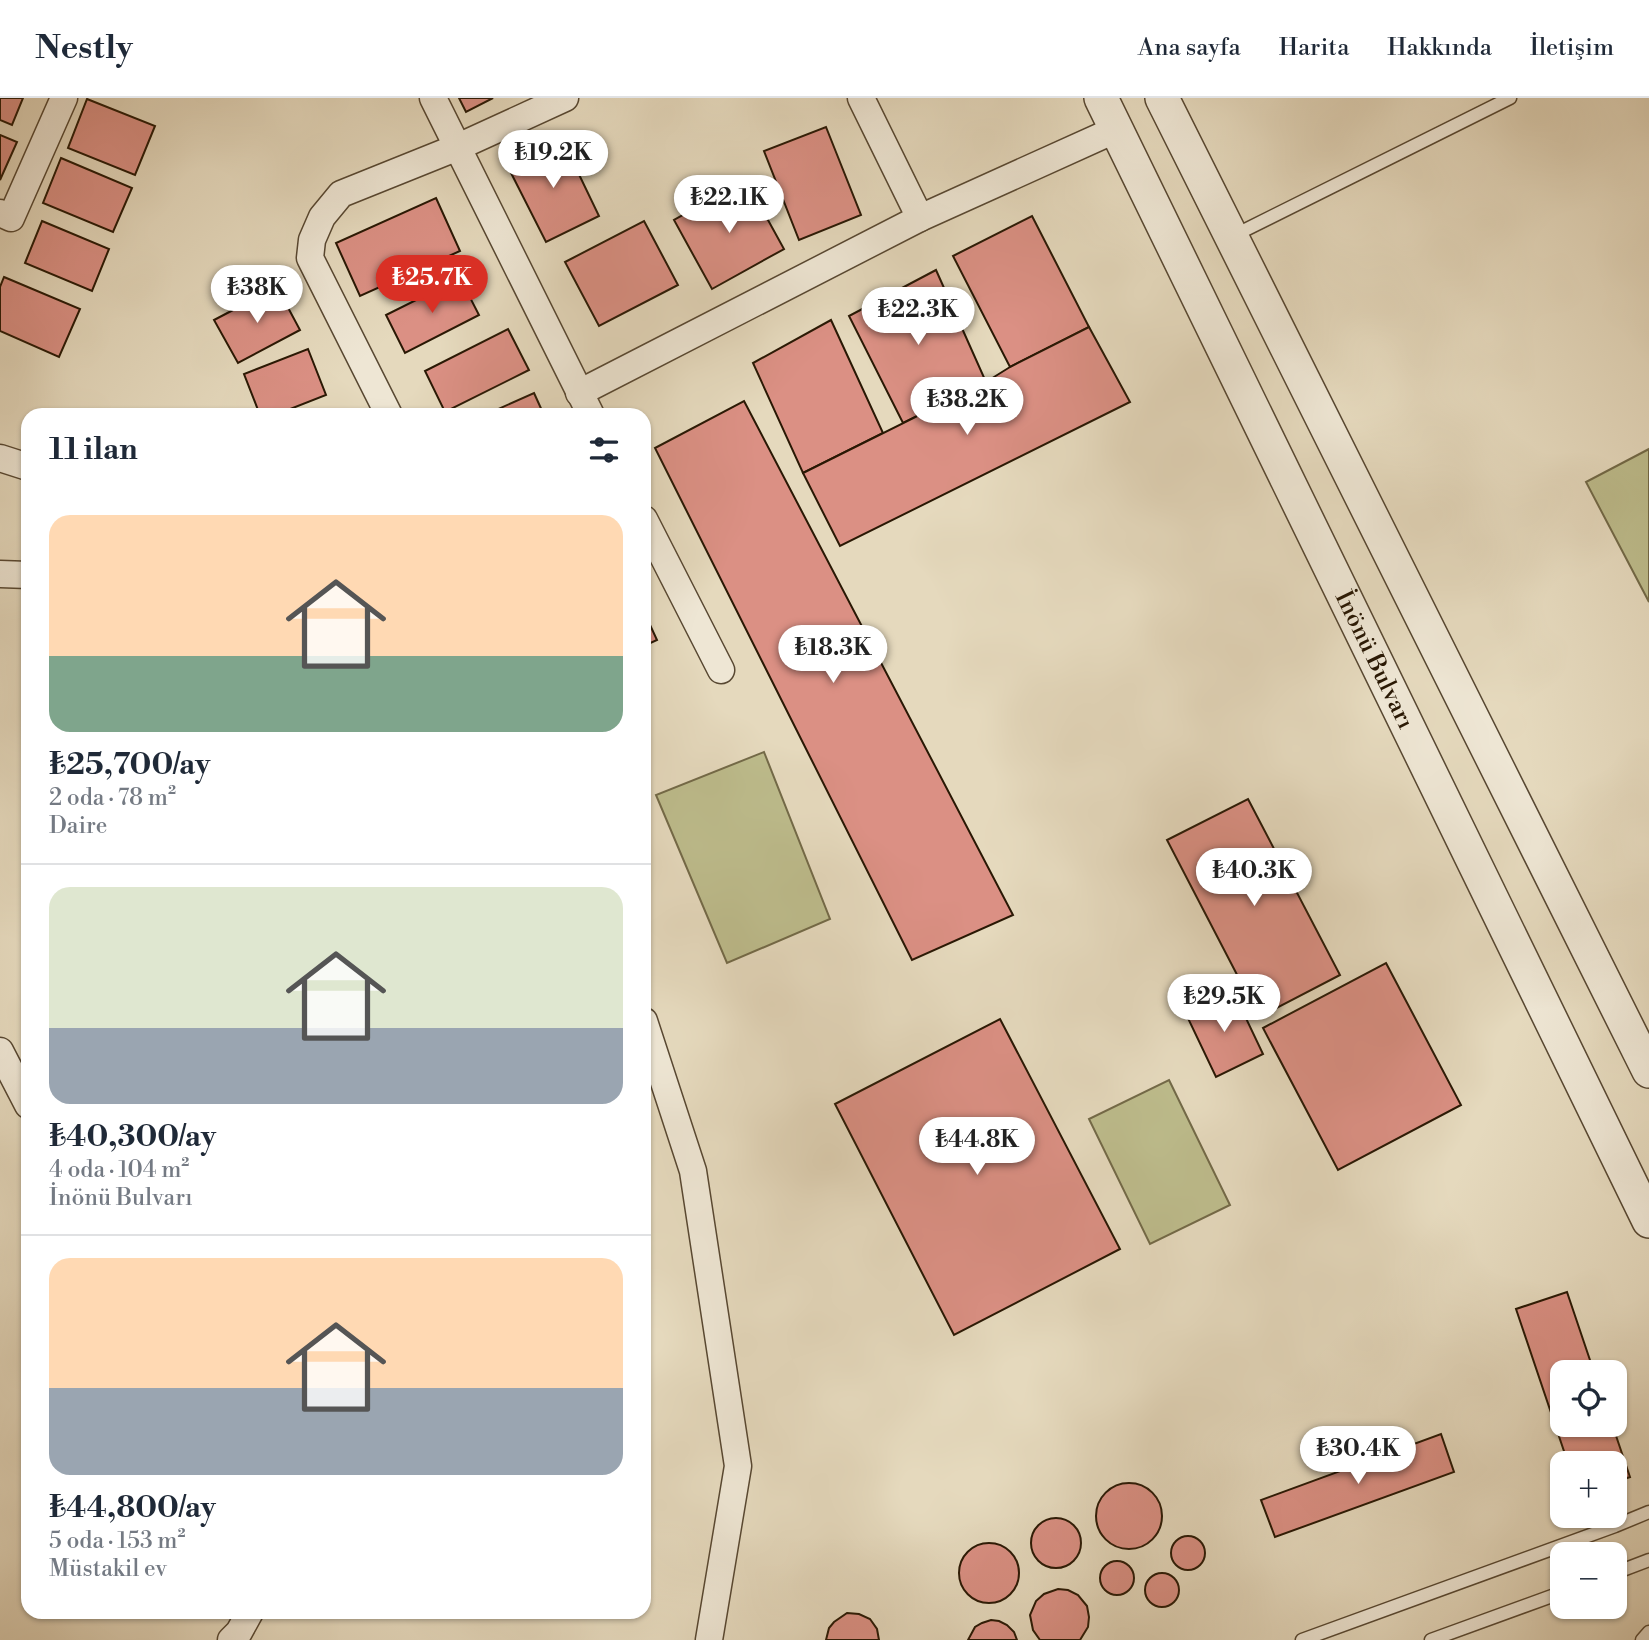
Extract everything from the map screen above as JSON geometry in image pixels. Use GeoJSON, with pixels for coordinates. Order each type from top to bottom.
{"type":"FeatureCollection","features":[{"type":"Feature","properties":{"kind":"street"},"geometry":{"type":"LineString","coordinates":[[0,213],[11,218],[64,98]]}},
{"type":"Feature","properties":{"kind":"street"},"geometry":{"type":"LineString","coordinates":[[433,98],[585,404],[920,218],[1117,129]]}},
{"type":"Feature","properties":{"kind":"street"},"geometry":{"type":"LineString","coordinates":[[385,408],[310,258],[312,240],[322,217],[341,194],[458,147],[565,98]]}},
{"type":"Feature","properties":{"kind":"street"},"geometry":{"type":"LineString","coordinates":[[861,98],[920,218]]}},
{"type":"Feature","properties":{"kind":"street","name":"İnönü Bulvarı"},"geometry":{"type":"LineString","coordinates":[[1101,98],[1649,1221]]}},
{"type":"Feature","properties":{"kind":"street"},"geometry":{"type":"LineString","coordinates":[[1161,98],[1649,1071]]}},
{"type":"Feature","properties":{"kind":"street"},"geometry":{"type":"LineString","coordinates":[[0,458],[21,465]]}},
{"type":"Feature","properties":{"kind":"street"},"geometry":{"type":"LineString","coordinates":[[651,533],[721,670]]}},
{"type":"Feature","properties":{"kind":"street"},"geometry":{"type":"LineString","coordinates":[[0,575],[21,575]]}},
{"type":"Feature","properties":{"kind":"street"},"geometry":{"type":"LineString","coordinates":[[651,1042],[693,1171],[738,1466],[709,1640]]}},
{"type":"Feature","properties":{"kind":"street"},"geometry":{"type":"LineString","coordinates":[[0,1051],[21,1092]]}},
{"type":"Feature","properties":{"kind":"street"},"geometry":{"type":"LineString","coordinates":[[232,1640],[246,1619]]}},
{"type":"Feature","properties":{"kind":"lane"},"geometry":{"type":"LineString","coordinates":[[1231,237],[1510,98]]}},
{"type":"Feature","properties":{"kind":"lane"},"geometry":{"type":"LineString","coordinates":[[1302,1640],[1615,1527],[1649,1512]]}},
{"type":"Feature","properties":{"kind":"lane"},"geometry":{"type":"LineString","coordinates":[[1627,1568],[1649,1560]]}},
{"type":"Feature","properties":{"kind":"lane"},"geometry":{"type":"LineString","coordinates":[[1431,1640],[1550,1597]]}},
{"type":"Feature","properties":{"kind":"lane"},"geometry":{"type":"LineString","coordinates":[[1642,1640],[1649,1632]]}},
{"type":"Feature","properties":{"kind":"shaded area"},"geometry":{"type":"Polygon","coordinates":[[[1649,449],[1649,602],[1586,482],[1649,449]]]}},
{"type":"Feature","properties":{"kind":"shaded area"},"geometry":{"type":"Polygon","coordinates":[[[764,752],[830,919],[727,963],[656,795],[764,752]]]}},
{"type":"Feature","properties":{"kind":"shaded area"},"geometry":{"type":"Polygon","coordinates":[[[1169,1080],[1230,1205],[1150,1244],[1089,1119],[1169,1080]]]}},
{"type":"Feature","properties":{"kind":"building"},"geometry":{"type":"Polygon","coordinates":[[[0,98],[23,98],[12,125],[0,120],[0,98]]]}},
{"type":"Feature","properties":{"kind":"building"},"geometry":{"type":"Polygon","coordinates":[[[459,98],[493,98],[466,112],[459,98]]]}},
{"type":"Feature","properties":{"kind":"building"},"geometry":{"type":"Polygon","coordinates":[[[87,99],[155,126],[135,175],[68,148],[87,99]]]}},
{"type":"Feature","properties":{"kind":"building"},"geometry":{"type":"Polygon","coordinates":[[[826,127],[861,215],[799,240],[764,151],[826,127]]]}},
{"type":"Feature","properties":{"kind":"building"},"geometry":{"type":"Polygon","coordinates":[[[0,135],[17,142],[0,180],[0,135]]]}},
{"type":"Feature","properties":{"kind":"building"},"geometry":{"type":"Polygon","coordinates":[[[561,137],[599,216],[546,242],[507,165],[561,137]]]}},
{"type":"Feature","properties":{"kind":"building"},"geometry":{"type":"Polygon","coordinates":[[[61,158],[132,188],[113,232],[43,203],[61,158]]]}},
{"type":"Feature","properties":{"kind":"building"},"geometry":{"type":"Polygon","coordinates":[[[746,180],[784,249],[712,289],[674,220],[746,180]]]}},
{"type":"Feature","properties":{"kind":"building"},"geometry":{"type":"Polygon","coordinates":[[[436,198],[460,251],[360,296],[336,243],[436,198]]]}},
{"type":"Feature","properties":{"kind":"building"},"geometry":{"type":"Polygon","coordinates":[[[1032,216],[1089,327],[1010,367],[953,256],[1032,216]]]}},
{"type":"Feature","properties":{"kind":"building"},"geometry":{"type":"Polygon","coordinates":[[[42,221],[109,249],[92,291],[25,263],[42,221]]]}},
{"type":"Feature","properties":{"kind":"building"},"geometry":{"type":"Polygon","coordinates":[[[644,221],[678,285],[599,326],[565,262],[644,221]]]}},
{"type":"Feature","properties":{"kind":"building"},"geometry":{"type":"Polygon","coordinates":[[[936,270],[986,382],[903,423],[849,316],[936,270]]]}},
{"type":"Feature","properties":{"kind":"building"},"geometry":{"type":"Polygon","coordinates":[[[4,277],[80,309],[59,357],[0,331],[0,287],[4,277]]]}},
{"type":"Feature","properties":{"kind":"building"},"geometry":{"type":"Polygon","coordinates":[[[460,278],[479,315],[405,353],[386,315],[460,278]]]}},
{"type":"Feature","properties":{"kind":"building"},"geometry":{"type":"Polygon","coordinates":[[[277,287],[300,330],[238,363],[214,320],[277,287]]]}},
{"type":"Feature","properties":{"kind":"building"},"geometry":{"type":"Polygon","coordinates":[[[831,320],[883,433],[803,473],[753,363],[831,320]]]}},
{"type":"Feature","properties":{"kind":"building"},"geometry":{"type":"Polygon","coordinates":[[[1089,327],[1130,402],[840,546],[803,473],[986,382],[1089,327]]]}},
{"type":"Feature","properties":{"kind":"building"},"geometry":{"type":"Polygon","coordinates":[[[508,329],[529,370],[453,408],[443,408],[425,371],[508,329]]]}},
{"type":"Feature","properties":{"kind":"building"},"geometry":{"type":"Polygon","coordinates":[[[308,349],[326,395],[293,408],[257,408],[244,374],[308,349]]]}},
{"type":"Feature","properties":{"kind":"building"},"geometry":{"type":"Polygon","coordinates":[[[534,393],[541,408],[501,408],[534,393]]]}},
{"type":"Feature","properties":{"kind":"building"},"geometry":{"type":"Polygon","coordinates":[[[744,401],[1013,915],[912,960],[655,448],[744,401]]]}},
{"type":"Feature","properties":{"kind":"building"},"geometry":{"type":"Polygon","coordinates":[[[651,627],[657,640],[651,643],[651,627]]]}},
{"type":"Feature","properties":{"kind":"building"},"geometry":{"type":"Polygon","coordinates":[[[1248,799],[1340,975],[1259,1017],[1167,840],[1248,799]]]}},
{"type":"Feature","properties":{"kind":"building"},"geometry":{"type":"Polygon","coordinates":[[[1386,963],[1461,1105],[1338,1170],[1263,1028],[1386,963]]]}},
{"type":"Feature","properties":{"kind":"building"},"geometry":{"type":"Polygon","coordinates":[[[1233,991],[1263,1054],[1216,1077],[1186,1014],[1233,991]]]}},
{"type":"Feature","properties":{"kind":"building"},"geometry":{"type":"Polygon","coordinates":[[[1000,1019],[1120,1249],[954,1335],[835,1104],[1000,1019]]]}},
{"type":"Feature","properties":{"kind":"building"},"geometry":{"type":"Polygon","coordinates":[[[1567,1292],[1590,1360],[1550,1360],[1550,1410],[1516,1309],[1567,1292]]]}},
{"type":"Feature","properties":{"kind":"building"},"geometry":{"type":"Polygon","coordinates":[[[1441,1434],[1454,1472],[1275,1537],[1261,1500],[1441,1434]]]}},
{"type":"Feature","properties":{"kind":"building"},"geometry":{"type":"Polygon","coordinates":[[[1559,1437],[1616,1437],[1621,1451],[1564,1451],[1559,1437]]]}},
{"type":"Feature","properties":{"kind":"building"},"geometry":{"type":"Polygon","coordinates":[[[1129,1483],[1142,1485],[1157,1498],[1162,1516],[1160,1529],[1147,1544],[1129,1549],[1116,1547],[1101,1534],[1096,1516],[1098,1503],[1111,1488],[1129,1483]]]}},
{"type":"Feature","properties":{"kind":"building"},"geometry":{"type":"Polygon","coordinates":[[[1046,1519],[1066,1519],[1080,1533],[1080,1553],[1066,1567],[1046,1567],[1032,1553],[1032,1533],[1046,1519]]]}},
{"type":"Feature","properties":{"kind":"building"},"geometry":{"type":"Polygon","coordinates":[[[1188,1536],[1200,1541],[1205,1553],[1200,1565],[1188,1570],[1176,1565],[1171,1553],[1176,1541],[1188,1536]]]}},
{"type":"Feature","properties":{"kind":"building"},"geometry":{"type":"Polygon","coordinates":[[[989,1543],[1006,1548],[1014,1556],[1019,1573],[1014,1590],[1006,1598],[989,1603],[972,1598],[964,1590],[959,1573],[964,1556],[972,1548],[989,1543]]]}},
{"type":"Feature","properties":{"kind":"building"},"geometry":{"type":"Polygon","coordinates":[[[1117,1561],[1129,1566],[1134,1578],[1129,1590],[1117,1595],[1105,1590],[1100,1578],[1105,1566],[1117,1561]]]}},
{"type":"Feature","properties":{"kind":"building"},"geometry":{"type":"Polygon","coordinates":[[[1162,1573],[1174,1578],[1179,1590],[1174,1602],[1162,1607],[1150,1602],[1145,1590],[1150,1578],[1162,1573]]]}},
{"type":"Feature","properties":{"kind":"building"},"geometry":{"type":"Polygon","coordinates":[[[1058,1589],[1078,1595],[1087,1606],[1088,1627],[1080,1640],[1040,1640],[1033,1630],[1030,1615],[1036,1601],[1044,1594],[1058,1589]]]}},
{"type":"Feature","properties":{"kind":"building"},"geometry":{"type":"Polygon","coordinates":[[[847,1613],[870,1619],[877,1629],[879,1640],[826,1640],[829,1628],[847,1613]]]}},
{"type":"Feature","properties":{"kind":"building"},"geometry":{"type":"Polygon","coordinates":[[[991,1620],[1007,1625],[1017,1640],[968,1640],[975,1627],[991,1620]]]}}]}
